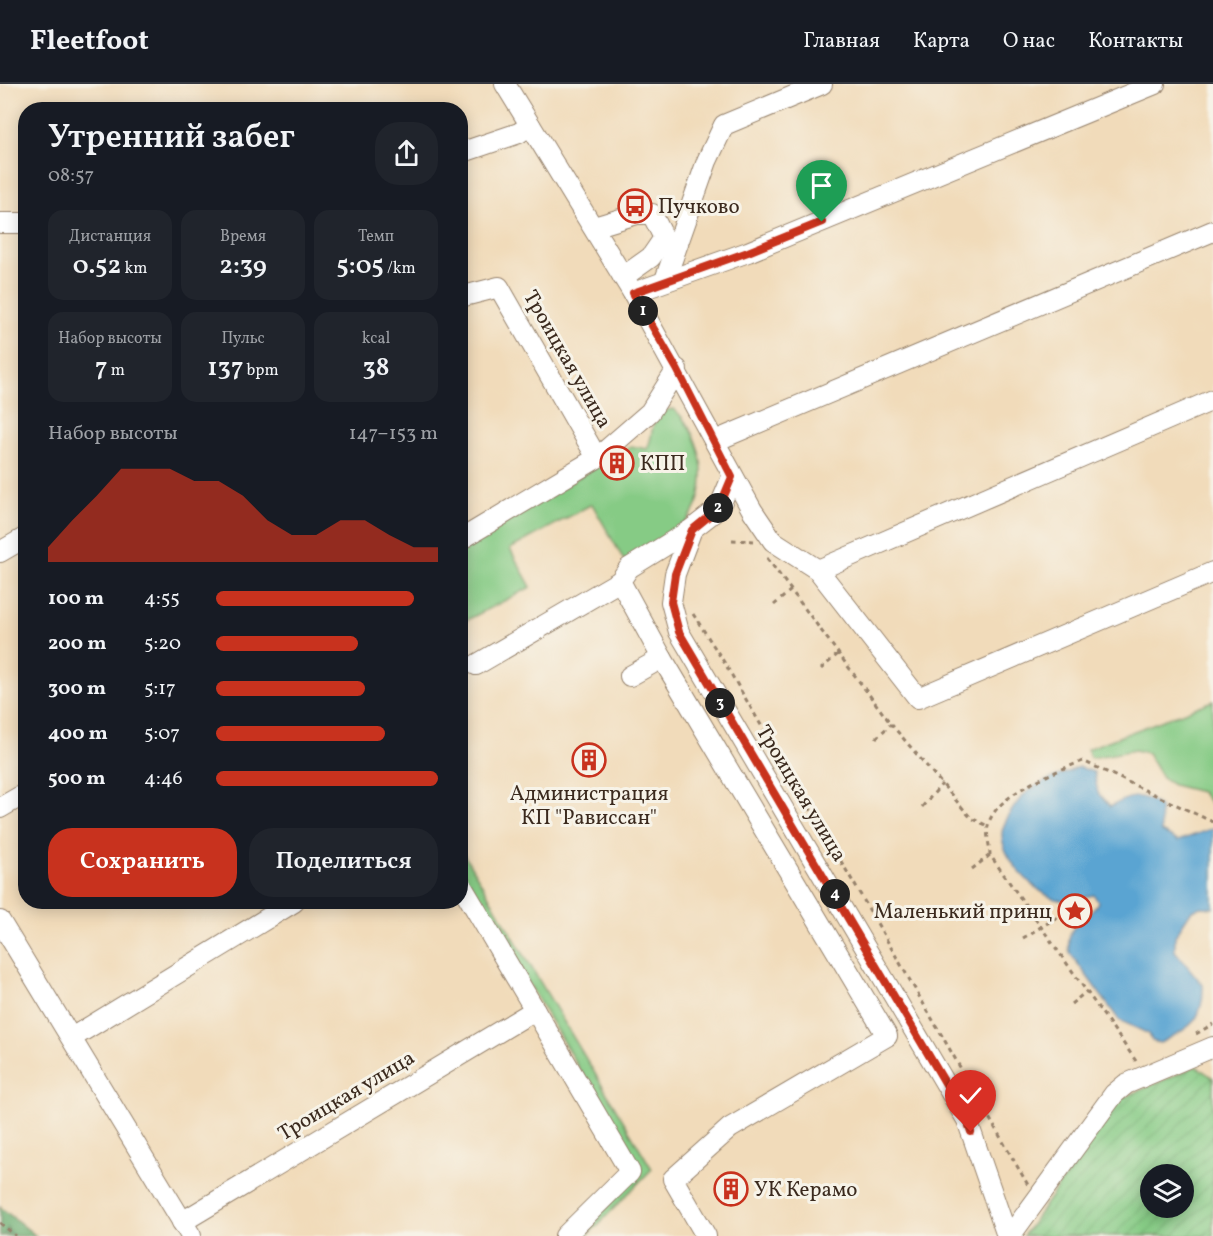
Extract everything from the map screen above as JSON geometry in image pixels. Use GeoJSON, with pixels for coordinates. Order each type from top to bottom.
{"type":"FeatureCollection","features":[{"type":"Feature","properties":{"kind":"street"},"geometry":{"type":"LineString","coordinates":[[505,84],[594,227],[677,369],[732,477],[752,510],[773,541],[818,570],[918,698],[1213,572]]}},
{"type":"Feature","properties":{"kind":"street"},"geometry":{"type":"LineString","coordinates":[[665,280],[707,161],[724,125],[822,84]]}},
{"type":"Feature","properties":{"kind":"street"},"geometry":{"type":"LineString","coordinates":[[628,285],[665,280],[748,252],[1155,84]]}},
{"type":"Feature","properties":{"kind":"street"},"geometry":{"type":"LineString","coordinates":[[468,150],[519,133],[530,125]]}},
{"type":"Feature","properties":{"kind":"street"},"geometry":{"type":"LineString","coordinates":[[594,227],[637,214],[652,214],[664,238],[628,285]]}},
{"type":"Feature","properties":{"kind":"street"},"geometry":{"type":"LineString","coordinates":[[0,223],[18,223]]}},
{"type":"Feature","properties":{"kind":"street"},"geometry":{"type":"LineString","coordinates":[[715,441],[1213,231]]}},
{"type":"Feature","properties":{"kind":"street","name":"Троицкая улица"},"geometry":{"type":"LineString","coordinates":[[468,295],[499,287],[605,452],[468,535]]}},
{"type":"Feature","properties":{"kind":"street"},"geometry":{"type":"LineString","coordinates":[[605,452],[650,412],[677,369]]}},
{"type":"Feature","properties":{"kind":"street"},"geometry":{"type":"LineString","coordinates":[[818,570],[1213,400]]}},
{"type":"Feature","properties":{"kind":"street"},"geometry":{"type":"LineString","coordinates":[[476,665],[620,581],[629,568],[692,530],[719,508],[732,477]]}},
{"type":"Feature","properties":{"kind":"street","name":"Троицкая улица"},"geometry":{"type":"LineString","coordinates":[[692,530],[675,574],[671,602],[679,632],[967,1120],[1009,1236]]}},
{"type":"Feature","properties":{"kind":"street"},"geometry":{"type":"LineString","coordinates":[[0,552],[18,542]]}},
{"type":"Feature","properties":{"kind":"street"},"geometry":{"type":"LineString","coordinates":[[620,581],[662,658],[887,1036],[730,1128],[673,1179],[706,1236]]}},
{"type":"Feature","properties":{"kind":"street"},"geometry":{"type":"LineString","coordinates":[[630,675],[662,658]]}},
{"type":"Feature","properties":{"kind":"street"},"geometry":{"type":"LineString","coordinates":[[0,808],[18,798]]}},
{"type":"Feature","properties":{"kind":"street"},"geometry":{"type":"LineString","coordinates":[[468,897],[630,1172],[565,1236]]}},
{"type":"Feature","properties":{"kind":"street"},"geometry":{"type":"LineString","coordinates":[[73,1037],[283,909]]}},
{"type":"Feature","properties":{"kind":"street","name":"Троицкая улица"},"geometry":{"type":"LineString","coordinates":[[0,921],[73,1037],[187,1229],[535,1010]]}},
{"type":"Feature","properties":{"kind":"street"},"geometry":{"type":"LineString","coordinates":[[1009,1236],[1114,1094],[1126,1084],[1213,1047]]}},
{"type":"Feature","properties":{"kind":"path"},"geometry":{"type":"LineString","coordinates":[[732,540],[753,540],[760,549]]}},
{"type":"Feature","properties":{"kind":"path"},"geometry":{"type":"LineString","coordinates":[[766,557],[891,724],[971,818],[988,826]]}},
{"type":"Feature","properties":{"kind":"path"},"geometry":{"type":"LineString","coordinates":[[774,605],[791,591]]}},
{"type":"Feature","properties":{"kind":"path"},"geometry":{"type":"LineString","coordinates":[[692,613],[724,662],[859,892],[1036,1200]]}},
{"type":"Feature","properties":{"kind":"path"},"geometry":{"type":"LineString","coordinates":[[821,669],[839,653]]}},
{"type":"Feature","properties":{"kind":"path"},"geometry":{"type":"LineString","coordinates":[[876,738],[891,724]]}},
{"type":"Feature","properties":{"kind":"path"},"geometry":{"type":"LineString","coordinates":[[1137,1062],[990,855],[988,826],[998,808],[1034,780],[1083,761],[1213,822]]}},
{"type":"Feature","properties":{"kind":"path"},"geometry":{"type":"LineString","coordinates":[[922,807],[942,784]]}},
{"type":"Feature","properties":{"kind":"path"},"geometry":{"type":"LineString","coordinates":[[972,869],[990,855]]}},
{"type":"Feature","properties":{"kind":"path"},"geometry":{"type":"LineString","coordinates":[[1023,938],[1069,910],[1089,902]]}},
{"type":"Feature","properties":{"kind":"path"},"geometry":{"type":"LineString","coordinates":[[1071,1004],[1087,991]]}},
{"type":"Feature","properties":{"kind":"path"},"geometry":{"type":"LineString","coordinates":[[0,1223],[16,1236]]}},
{"type":"Feature","properties":{"kind":"green space"},"geometry":{"type":"Polygon","coordinates":[[[674,409],[684,420],[698,449],[702,465],[699,497],[684,524],[625,562],[592,504],[510,549],[531,587],[468,619],[468,542],[608,460],[614,473],[626,467],[620,454],[631,446],[647,449],[656,418],[665,411],[674,409]]]}},
{"type":"Feature","properties":{"kind":"green space"},"geometry":{"type":"Polygon","coordinates":[[[1213,701],[1213,806],[1201,792],[1173,785],[1162,778],[1147,753],[1135,750],[1091,758],[1087,749],[1213,701]]]}},
{"type":"Feature","properties":{"kind":"green space"},"geometry":{"type":"Polygon","coordinates":[[[468,861],[652,1169],[587,1236],[575,1236],[640,1172],[468,881],[468,861]]]}},
{"type":"Feature","properties":{"kind":"green space"},"geometry":{"type":"Polygon","coordinates":[[[1196,1066],[1213,1078],[1213,1236],[1023,1236],[1120,1099],[1196,1066]]]}},
{"type":"Feature","properties":{"kind":"green space"},"geometry":{"type":"Polygon","coordinates":[[[0,1207],[36,1236],[0,1236],[0,1207]]]}},
{"type":"Feature","properties":{"kind":"water"},"geometry":{"type":"Polygon","coordinates":[[[1079,767],[1094,772],[1098,793],[1110,807],[1130,798],[1141,797],[1160,807],[1161,832],[1178,841],[1213,828],[1213,908],[1202,907],[1192,910],[1175,936],[1175,951],[1203,985],[1201,1007],[1193,1022],[1160,1043],[1152,1041],[1149,1034],[1119,1020],[1070,953],[1070,935],[1098,902],[1094,895],[1069,901],[1050,897],[1022,874],[1007,853],[1003,843],[1002,833],[1005,823],[1022,797],[1037,785],[1079,767]]]}},
{"type":"Feature","properties":{"kind":"place","name":"Пучково"},"geometry":{"type":"Point","coordinates":[635,206]}},
{"type":"Feature","properties":{"kind":"place","name":"КПП"},"geometry":{"type":"Point","coordinates":[617,463]}},
{"type":"Feature","properties":{"kind":"place","name":"Администрация КП \"Рависсан\""},"geometry":{"type":"Point","coordinates":[589,760]}},
{"type":"Feature","properties":{"kind":"place","name":"Маленький принц"},"geometry":{"type":"Point","coordinates":[1075,911]}},
{"type":"Feature","properties":{"kind":"place","name":"УК Керамо"},"geometry":{"type":"Point","coordinates":[731,1189]}},
{"type":"Feature","properties":{"kind":"route"},"geometry":{"type":"LineString","coordinates":[[822,222],[748,252],[633,293],[677,369],[732,477],[719,508],[692,530],[675,574],[671,602],[679,632],[967,1120],[971,1132]]}}]}
